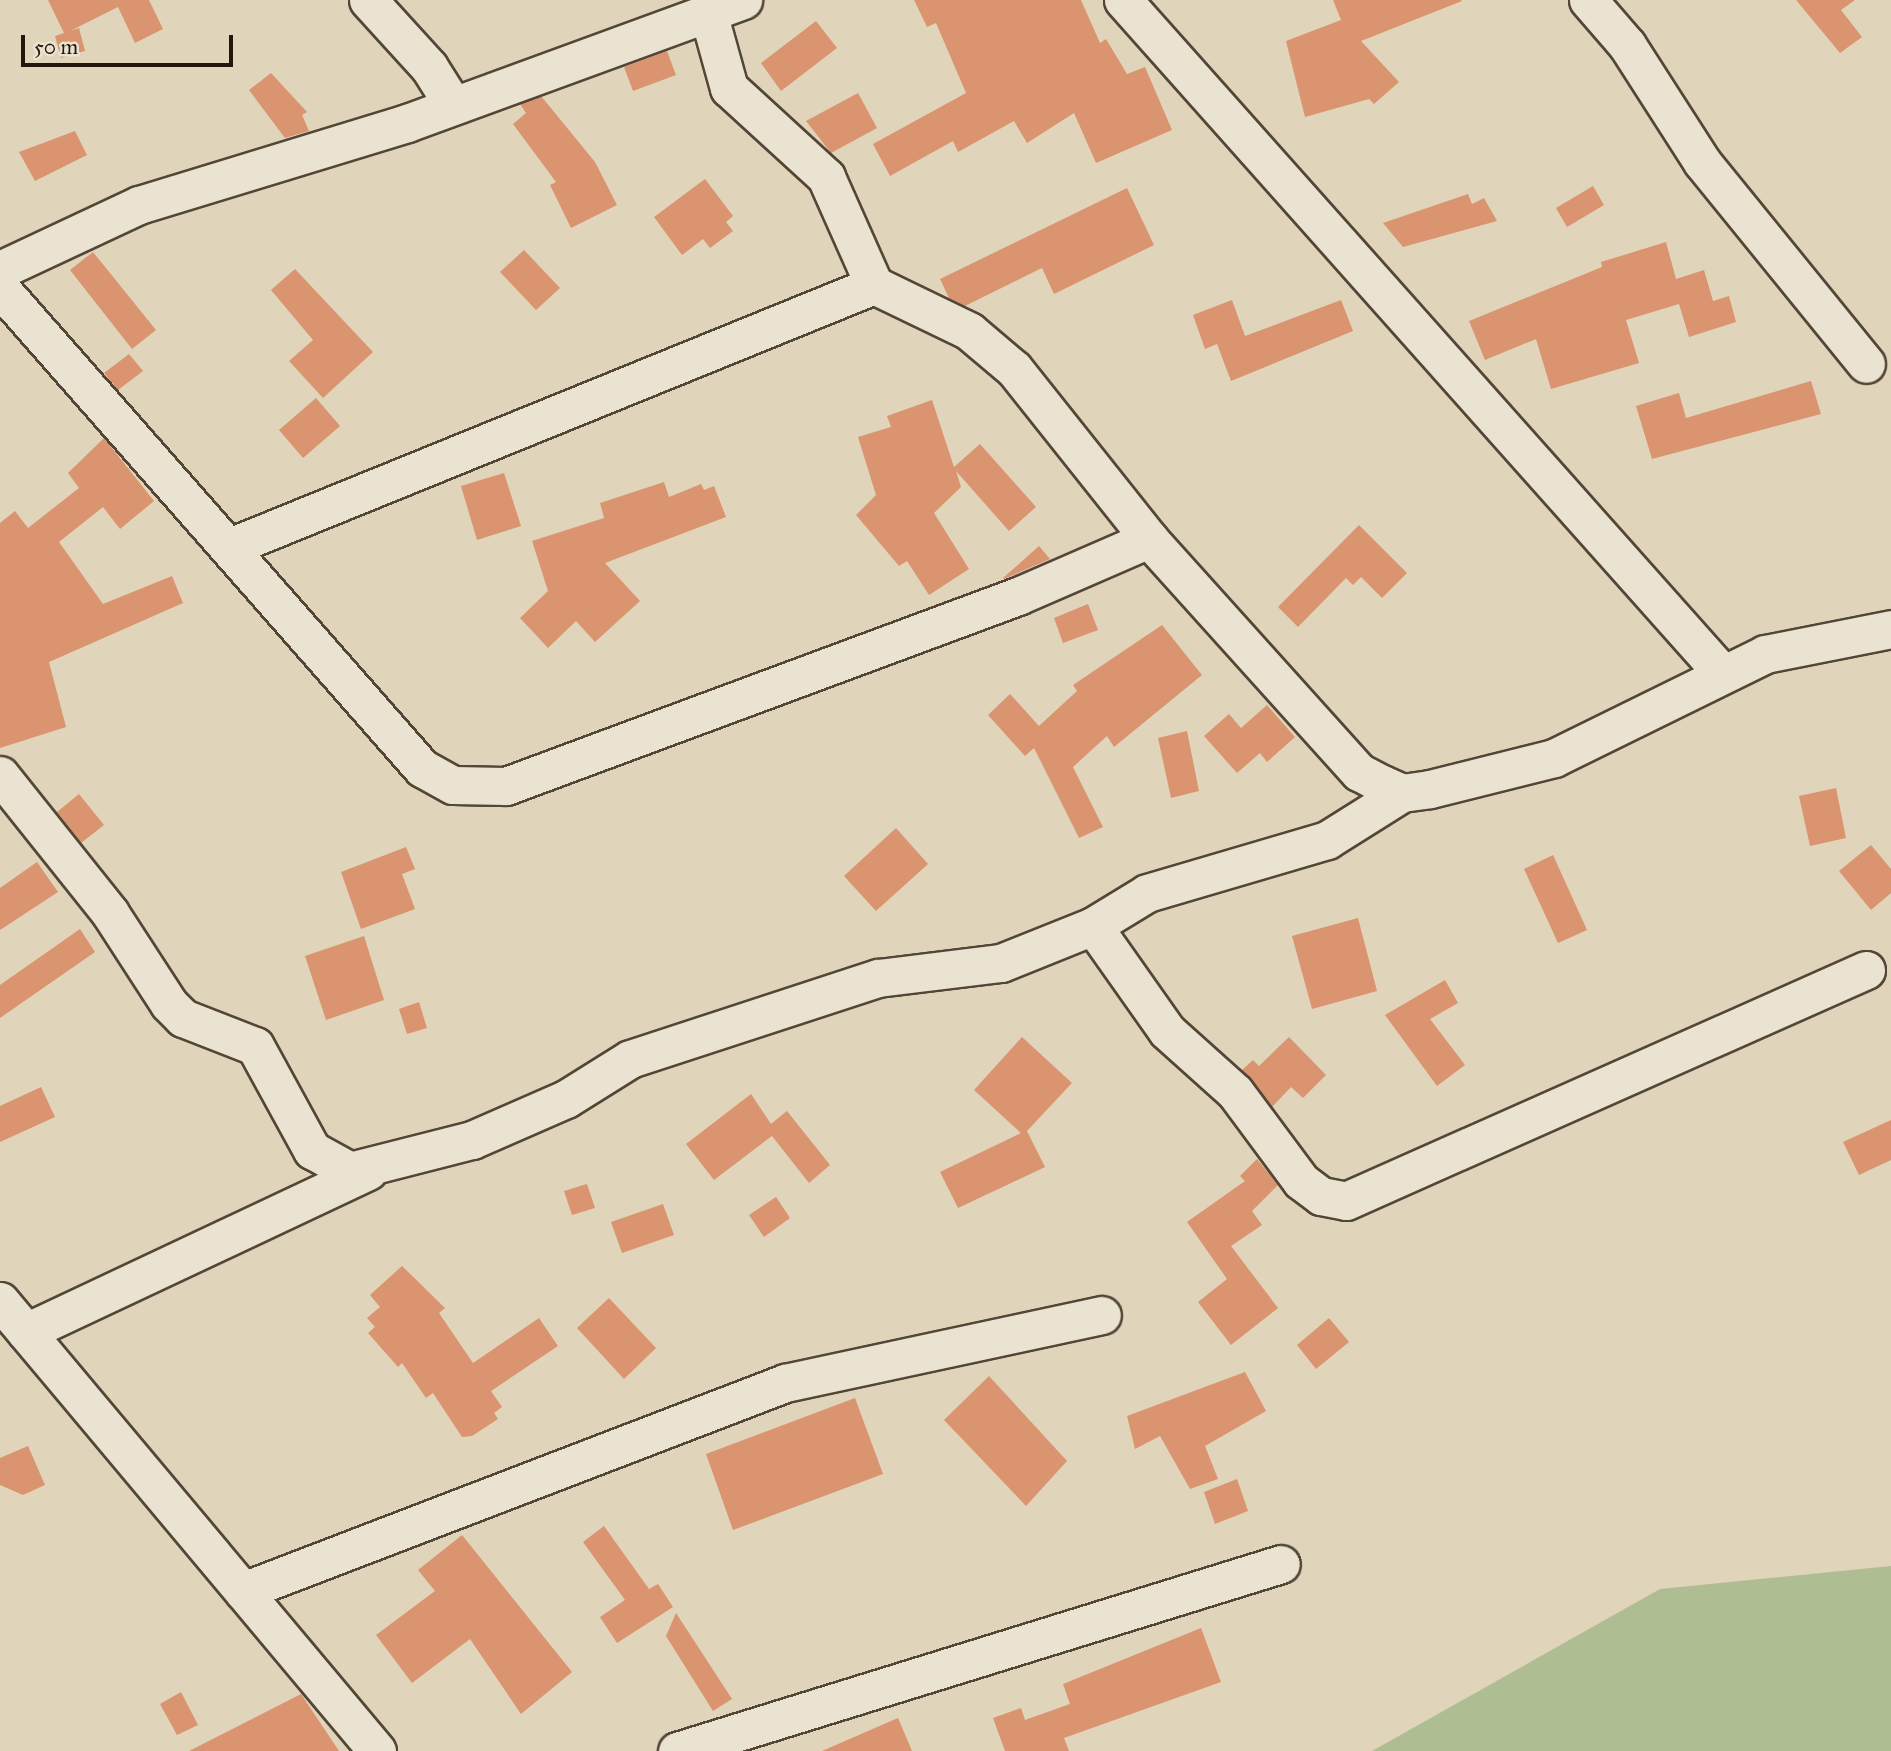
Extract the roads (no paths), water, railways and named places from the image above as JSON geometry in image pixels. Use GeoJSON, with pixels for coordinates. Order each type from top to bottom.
{"type":"FeatureCollection","features":[{"type":"Feature","properties":{"kind":"street"},"geometry":{"type":"LineString","coordinates":[[368,0],[429,67],[451,102]]}},
{"type":"Feature","properties":{"kind":"street"},"geometry":{"type":"LineString","coordinates":[[0,271],[139,205],[407,123],[451,102],[709,16],[743,0]]}},
{"type":"Feature","properties":{"kind":"street"},"geometry":{"type":"LineString","coordinates":[[1123,0],[1721,672]]}},
{"type":"Feature","properties":{"kind":"street"},"geometry":{"type":"LineString","coordinates":[[1588,0],[1627,45],[1702,162],[1866,364]]}},
{"type":"Feature","properties":{"kind":"street"},"geometry":{"type":"LineString","coordinates":[[709,16],[729,88],[826,177],[874,285],[969,331],[1014,369],[1149,539],[1359,772],[1402,793]]}},
{"type":"Feature","properties":{"kind":"street"},"geometry":{"type":"LineString","coordinates":[[232,546],[874,285]]}},
{"type":"Feature","properties":{"kind":"street"},"geometry":{"type":"LineString","coordinates":[[0,288],[232,546],[422,768],[453,785],[482,789],[1018,597],[1149,539]]}},
{"type":"Feature","properties":{"kind":"street"},"geometry":{"type":"LineString","coordinates":[[26,1332],[368,1171],[472,1140],[566,1099],[630,1059],[878,978],[1001,963],[1093,926],[1147,893],[1327,840],[1402,793],[1553,758],[1721,672],[1765,654],[1891,629]]}},
{"type":"Feature","properties":{"kind":"street"},"geometry":{"type":"LineString","coordinates":[[0,775],[110,913],[169,1004],[183,1018],[255,1045],[312,1150],[330,1164],[368,1171]]}},
{"type":"Feature","properties":{"kind":"street"},"geometry":{"type":"LineString","coordinates":[[1093,926],[1167,1031],[1235,1092],[1301,1181],[1321,1196],[1346,1201],[1866,970]]}},
{"type":"Feature","properties":{"kind":"street"},"geometry":{"type":"LineString","coordinates":[[0,1301],[377,1751]]}},
{"type":"Feature","properties":{"kind":"street"},"geometry":{"type":"LineString","coordinates":[[243,1591],[785,1383],[1102,1315]]}},
{"type":"Feature","properties":{"kind":"street"},"geometry":{"type":"LineString","coordinates":[[677,1751],[1281,1563]]}}]}
